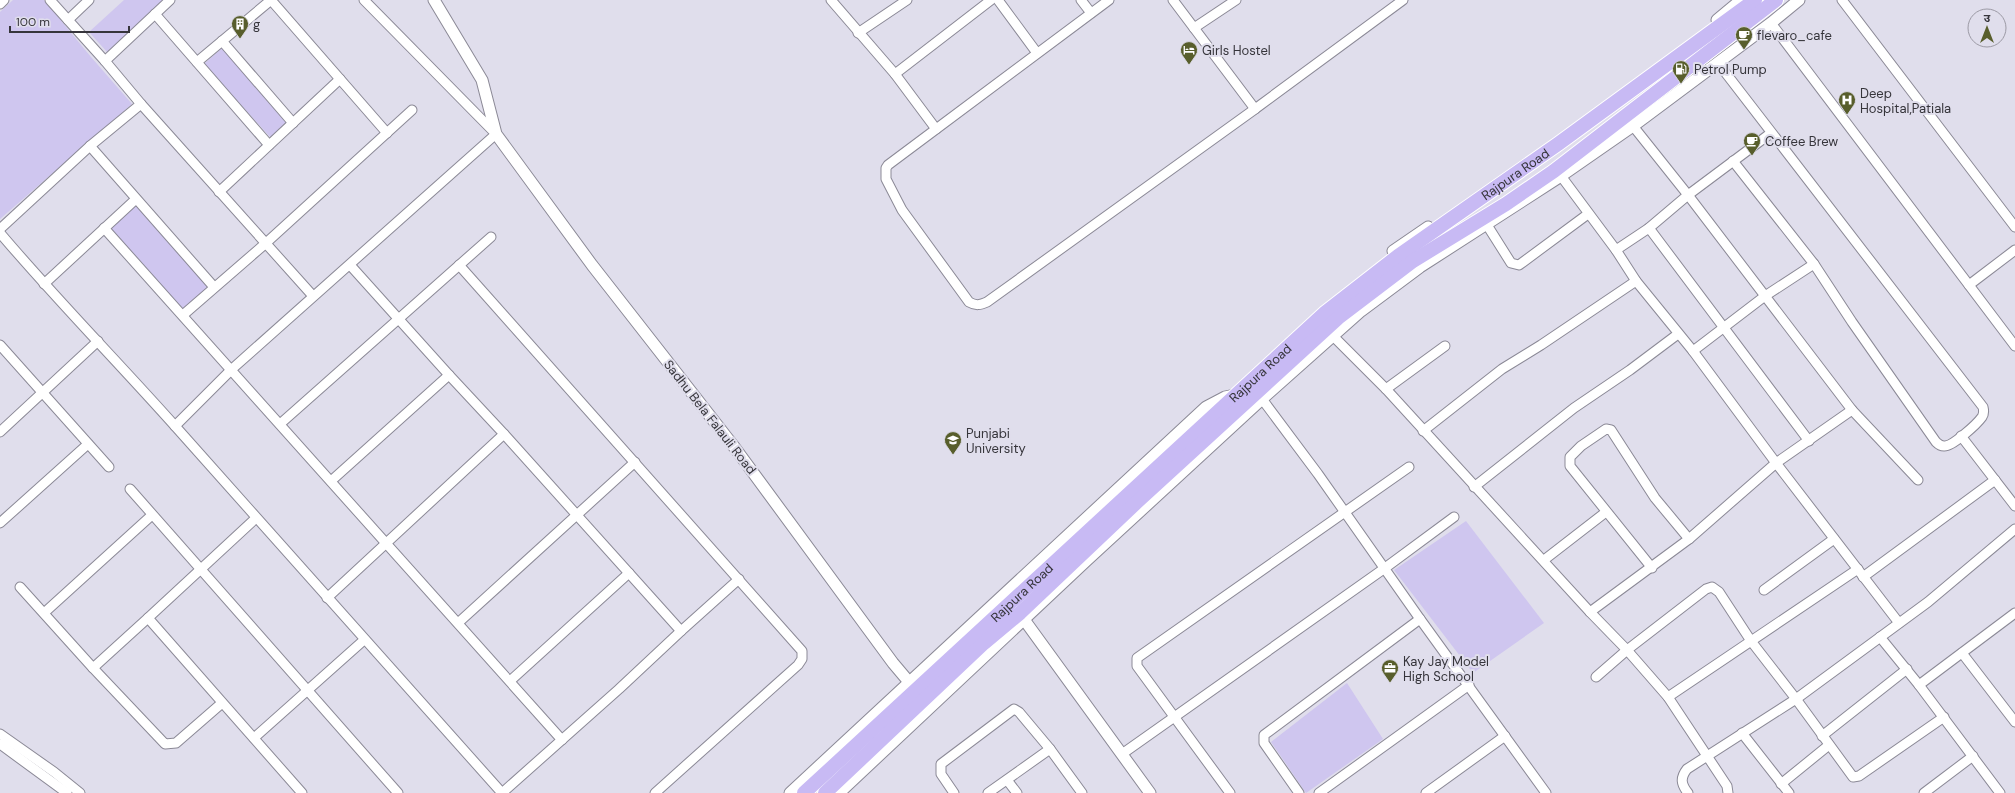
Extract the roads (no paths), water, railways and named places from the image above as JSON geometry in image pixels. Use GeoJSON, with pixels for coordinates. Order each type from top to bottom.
{"type":"FeatureCollection","features":[{"type":"Feature","properties":{"kind":"highway","name":"Rajpura Road"},"geometry":{"type":"LineString","coordinates":[[1018,612],[1237,395],[1326,312],[1364,282],[1595,117],[1755,0]]}},
{"type":"Feature","properties":{"kind":"highway","name":"Rajpura Road"},"geometry":{"type":"LineString","coordinates":[[804,793],[917,691],[984,643],[1338,318],[1554,171],[1782,5]]}},
{"type":"Feature","properties":{"kind":"highway"},"geometry":{"type":"LineString","coordinates":[[826,793],[917,691]]}},
{"type":"Feature","properties":{"kind":"street"},"geometry":{"type":"LineString","coordinates":[[0,4],[4,0]]}},
{"type":"Feature","properties":{"kind":"street"},"geometry":{"type":"LineString","coordinates":[[50,0],[313,296]]}},
{"type":"Feature","properties":{"kind":"street"},"geometry":{"type":"LineString","coordinates":[[68,20],[89,0]]}},
{"type":"Feature","properties":{"kind":"street"},"geometry":{"type":"LineString","coordinates":[[104,61],[170,0]]}},
{"type":"Feature","properties":{"kind":"street"},"geometry":{"type":"LineString","coordinates":[[197,62],[271,0],[387,133]]}},
{"type":"Feature","properties":{"kind":"street"},"geometry":{"type":"LineString","coordinates":[[364,0],[496,134]]}},
{"type":"Feature","properties":{"kind":"street"},"geometry":{"type":"LineString","coordinates":[[426,0],[444,24]]}},
{"type":"Feature","properties":{"kind":"street"},"geometry":{"type":"LineString","coordinates":[[434,0],[444,24],[476,84],[485,93],[489,103],[496,134]]}},
{"type":"Feature","properties":{"kind":"street"},"geometry":{"type":"LineString","coordinates":[[831,0],[894,74],[936,129]]}},
{"type":"Feature","properties":{"kind":"street"},"geometry":{"type":"LineString","coordinates":[[858,33],[907,0]]}},
{"type":"Feature","properties":{"kind":"street"},"geometry":{"type":"LineString","coordinates":[[894,74],[991,0]]}},
{"type":"Feature","properties":{"kind":"street"},"geometry":{"type":"LineString","coordinates":[[998,0],[1037,54]]}},
{"type":"Feature","properties":{"kind":"street"},"geometry":{"type":"LineString","coordinates":[[1081,0],[1091,13]]}},
{"type":"Feature","properties":{"kind":"street"},"geometry":{"type":"LineString","coordinates":[[1109,0],[886,168],[886,179],[902,210],[953,282],[970,302],[974,304],[981,304],[1255,109],[1403,0]]}},
{"type":"Feature","properties":{"kind":"street"},"geometry":{"type":"LineString","coordinates":[[1173,0],[1255,109]]}},
{"type":"Feature","properties":{"kind":"street"},"geometry":{"type":"LineString","coordinates":[[1194,28],[1236,0]]}},
{"type":"Feature","properties":{"kind":"street"},"geometry":{"type":"LineString","coordinates":[[839,793],[1018,612],[1262,399],[1332,335],[1416,264],[1487,225],[1561,176],[1633,126],[1771,23],[1782,5],[1800,0]]}},
{"type":"Feature","properties":{"kind":"street"},"geometry":{"type":"LineString","coordinates":[[1842,0],[2015,227]]}},
{"type":"Feature","properties":{"kind":"street"},"geometry":{"type":"LineString","coordinates":[[1364,282],[1385,258],[1397,248],[1553,142],[1641,78],[1737,2]]}},
{"type":"Feature","properties":{"kind":"street"},"geometry":{"type":"LineString","coordinates":[[155,14],[269,146]]}},
{"type":"Feature","properties":{"kind":"street"},"geometry":{"type":"LineString","coordinates":[[1771,23],[2015,346]]}},
{"type":"Feature","properties":{"kind":"street"},"geometry":{"type":"LineString","coordinates":[[222,41],[293,123]]}},
{"type":"Feature","properties":{"kind":"street"},"geometry":{"type":"LineString","coordinates":[[1718,63],[1983,408],[1984,412],[1981,418],[1953,443],[1945,446],[1936,442],[1852,322],[1814,264],[1733,161]]}},
{"type":"Feature","properties":{"kind":"street"},"geometry":{"type":"LineString","coordinates":[[219,192],[340,79]]}},
{"type":"Feature","properties":{"kind":"street"},"geometry":{"type":"LineString","coordinates":[[0,229],[90,146],[141,104]]}},
{"type":"Feature","properties":{"kind":"street"},"geometry":{"type":"LineString","coordinates":[[183,315],[266,243],[412,110]]}},
{"type":"Feature","properties":{"kind":"street"},"geometry":{"type":"LineString","coordinates":[[1633,126],[1688,195],[1852,410],[1918,480]]}},
{"type":"Feature","properties":{"kind":"street"},"geometry":{"type":"LineString","coordinates":[[1616,250],[1649,228],[1688,195],[1771,133]]}},
{"type":"Feature","properties":{"kind":"street"},"geometry":{"type":"LineString","coordinates":[[175,426],[232,369],[496,134]]}},
{"type":"Feature","properties":{"kind":"street","name":"Sadhu Bela Falauli Road"},"geometry":{"type":"LineString","coordinates":[[496,134],[583,253],[735,448],[894,663],[917,691]]}},
{"type":"Feature","properties":{"kind":"street"},"geometry":{"type":"LineString","coordinates":[[90,146],[214,287]]}},
{"type":"Feature","properties":{"kind":"street"},"geometry":{"type":"LineString","coordinates":[[1561,176],[1616,250],[1636,281],[1693,351],[1776,463],[1899,623]]}},
{"type":"Feature","properties":{"kind":"street"},"geometry":{"type":"LineString","coordinates":[[44,284],[136,199]]}},
{"type":"Feature","properties":{"kind":"street"},"geometry":{"type":"LineString","coordinates":[[1487,225],[1511,263],[1519,265],[1588,214]]}},
{"type":"Feature","properties":{"kind":"street"},"geometry":{"type":"LineString","coordinates":[[104,228],[232,369],[385,543],[562,740]]}},
{"type":"Feature","properties":{"kind":"street"},"geometry":{"type":"LineString","coordinates":[[1649,228],[1809,440]]}},
{"type":"Feature","properties":{"kind":"street"},"geometry":{"type":"LineString","coordinates":[[0,233],[44,284],[175,426],[364,640],[502,793],[739,579]]}},
{"type":"Feature","properties":{"kind":"street"},"geometry":{"type":"LineString","coordinates":[[280,424],[490,237]]}},
{"type":"Feature","properties":{"kind":"street"},"geometry":{"type":"LineString","coordinates":[[1969,285],[2015,250]]}},
{"type":"Feature","properties":{"kind":"street"},"geometry":{"type":"LineString","coordinates":[[1693,351],[1764,296],[1814,264]]}},
{"type":"Feature","properties":{"kind":"street"},"geometry":{"type":"LineString","coordinates":[[350,265],[681,631]]}},
{"type":"Feature","properties":{"kind":"street"},"geometry":{"type":"LineString","coordinates":[[459,265],[801,649],[802,659],[792,671],[655,793]]}},
{"type":"Feature","properties":{"kind":"street"},"geometry":{"type":"LineString","coordinates":[[1423,431],[1502,369],[1541,345],[1636,281]]}},
{"type":"Feature","properties":{"kind":"street"},"geometry":{"type":"LineString","coordinates":[[1474,487],[1574,408],[1630,370],[1678,334]]}},
{"type":"Feature","properties":{"kind":"street"},"geometry":{"type":"LineString","coordinates":[[1332,335],[1386,389],[1474,487],[1627,650],[1668,697],[1727,786],[1728,793]]}},
{"type":"Feature","properties":{"kind":"street"},"geometry":{"type":"LineString","coordinates":[[0,432],[98,341]]}},
{"type":"Feature","properties":{"kind":"street"},"geometry":{"type":"LineString","coordinates":[[0,345],[108,467]]}},
{"type":"Feature","properties":{"kind":"street"},"geometry":{"type":"LineString","coordinates":[[1386,389],[1445,346]]}},
{"type":"Feature","properties":{"kind":"street"},"geometry":{"type":"LineString","coordinates":[[331,482],[449,375]]}},
{"type":"Feature","properties":{"kind":"street"},"geometry":{"type":"LineString","coordinates":[[790,793],[917,691],[1206,407],[1225,397],[1237,395]]}},
{"type":"Feature","properties":{"kind":"street"},"geometry":{"type":"LineString","coordinates":[[1262,399],[1469,685],[1543,792]]}},
{"type":"Feature","properties":{"kind":"street"},"geometry":{"type":"LineString","coordinates":[[1590,612],[1652,568],[1689,539],[1776,463],[1852,410]]}},
{"type":"Feature","properties":{"kind":"street"},"geometry":{"type":"LineString","coordinates":[[1652,568],[1570,466],[1570,457],[1581,446],[1606,429],[1611,430],[1616,434],[1638,473],[1689,539]]}},
{"type":"Feature","properties":{"kind":"street"},"geometry":{"type":"LineString","coordinates":[[327,598],[504,434]]}},
{"type":"Feature","properties":{"kind":"street"},"geometry":{"type":"LineString","coordinates":[[1961,436],[1995,480],[2012,495],[2015,506]]}},
{"type":"Feature","properties":{"kind":"street"},"geometry":{"type":"LineString","coordinates":[[0,523],[88,444]]}},
{"type":"Feature","properties":{"kind":"street"},"geometry":{"type":"LineString","coordinates":[[458,624],[635,462]]}},
{"type":"Feature","properties":{"kind":"street"},"geometry":{"type":"LineString","coordinates":[[1230,793],[1137,666],[1137,658],[1409,467]]}},
{"type":"Feature","properties":{"kind":"street"},"geometry":{"type":"LineString","coordinates":[[1863,577],[1995,480]]}},
{"type":"Feature","properties":{"kind":"street"},"geometry":{"type":"LineString","coordinates":[[130,489],[398,793]]}},
{"type":"Feature","properties":{"kind":"street"},"geometry":{"type":"LineString","coordinates":[[1544,560],[1606,512]]}},
{"type":"Feature","properties":{"kind":"street"},"geometry":{"type":"LineString","coordinates":[[44,613],[152,515]]}},
{"type":"Feature","properties":{"kind":"street"},"geometry":{"type":"LineString","coordinates":[[1122,754],[1385,568],[1454,517]]}},
{"type":"Feature","properties":{"kind":"street"},"geometry":{"type":"LineString","coordinates":[[93,668],[256,518]]}},
{"type":"Feature","properties":{"kind":"street"},"geometry":{"type":"LineString","coordinates":[[1688,793],[1683,785],[1682,775],[1687,769],[1706,755],[1796,698],[1880,637],[1928,602],[2015,530]]}},
{"type":"Feature","properties":{"kind":"street"},"geometry":{"type":"LineString","coordinates":[[1764,590],[1834,539]]}},
{"type":"Feature","properties":{"kind":"street"},"geometry":{"type":"LineString","coordinates":[[1668,697],[1858,569]]}},
{"type":"Feature","properties":{"kind":"street"},"geometry":{"type":"LineString","coordinates":[[510,682],[629,574]]}},
{"type":"Feature","properties":{"kind":"street"},"geometry":{"type":"LineString","coordinates":[[20,587],[93,668],[165,744],[176,743],[222,702]]}},
{"type":"Feature","properties":{"kind":"street"},"geometry":{"type":"LineString","coordinates":[[1596,677],[1627,650],[1706,589],[1712,587],[1719,592],[1751,641],[1796,698],[1851,775],[1856,777],[1944,717]]}},
{"type":"Feature","properties":{"kind":"street"},"geometry":{"type":"LineString","coordinates":[[1018,612],[1150,793]]}},
{"type":"Feature","properties":{"kind":"street"},"geometry":{"type":"LineString","coordinates":[[148,618],[302,793]]}},
{"type":"Feature","properties":{"kind":"street"},"geometry":{"type":"LineString","coordinates":[[1919,685],[2013,618]]}},
{"type":"Feature","properties":{"kind":"street"},"geometry":{"type":"LineString","coordinates":[[1299,793],[1264,743],[1264,735],[1420,619]]}},
{"type":"Feature","properties":{"kind":"street"},"geometry":{"type":"LineString","coordinates":[[1880,637],[1944,717],[2000,793]]}},
{"type":"Feature","properties":{"kind":"street"},"geometry":{"type":"LineString","coordinates":[[254,738],[364,640]]}},
{"type":"Feature","properties":{"kind":"street"},"geometry":{"type":"LineString","coordinates":[[1962,653],[2015,722]]}},
{"type":"Feature","properties":{"kind":"street"},"geometry":{"type":"LineString","coordinates":[[1822,736],[1907,670]]}},
{"type":"Feature","properties":{"kind":"street"},"geometry":{"type":"LineString","coordinates":[[1318,793],[1469,685]]}},
{"type":"Feature","properties":{"kind":"street"},"geometry":{"type":"LineString","coordinates":[[954,793],[941,774],[941,764],[1014,709],[1020,712],[1050,749],[1082,793]]}},
{"type":"Feature","properties":{"kind":"street"},"geometry":{"type":"LineString","coordinates":[[1742,732],[1789,793]]}},
{"type":"Feature","properties":{"kind":"street"},"geometry":{"type":"LineString","coordinates":[[0,734],[54,772],[80,793]]}},
{"type":"Feature","properties":{"kind":"street"},"geometry":{"type":"LineString","coordinates":[[1426,793],[1505,736]]}},
{"type":"Feature","properties":{"kind":"street"},"geometry":{"type":"LineString","coordinates":[[0,744],[67,793]]}},
{"type":"Feature","properties":{"kind":"street"},"geometry":{"type":"LineString","coordinates":[[1782,784],[1829,746]]}},
{"type":"Feature","properties":{"kind":"street"},"geometry":{"type":"LineString","coordinates":[[988,793],[1050,749]]}},
{"type":"Feature","properties":{"kind":"street"},"geometry":{"type":"LineString","coordinates":[[1924,793],[1973,756]]}},
{"type":"Feature","properties":{"kind":"street"},"geometry":{"type":"LineString","coordinates":[[1007,780],[1017,793]]}},
{"type":"Feature","properties":{"kind":"place","name":"g"},"geometry":{"type":"Point","coordinates":[240,39]}},
{"type":"Feature","properties":{"kind":"place","name":"flevaro_cafe"},"geometry":{"type":"Point","coordinates":[1744,50]}},
{"type":"Feature","properties":{"kind":"place","name":"Girls Hostel"},"geometry":{"type":"Point","coordinates":[1189,65]}},
{"type":"Feature","properties":{"kind":"place","name":"Petrol Pump"},"geometry":{"type":"Point","coordinates":[1681,84]}},
{"type":"Feature","properties":{"kind":"place","name":"Deep Hospital,Patiala"},"geometry":{"type":"Point","coordinates":[1847,115]}},
{"type":"Feature","properties":{"kind":"place","name":"Coffee Brew"},"geometry":{"type":"Point","coordinates":[1752,156]}},
{"type":"Feature","properties":{"kind":"place","name":"Punjabi University"},"geometry":{"type":"Point","coordinates":[953,455]}},
{"type":"Feature","properties":{"kind":"place","name":"Kay Jay Model High School"},"geometry":{"type":"Point","coordinates":[1390,683]}}]}
